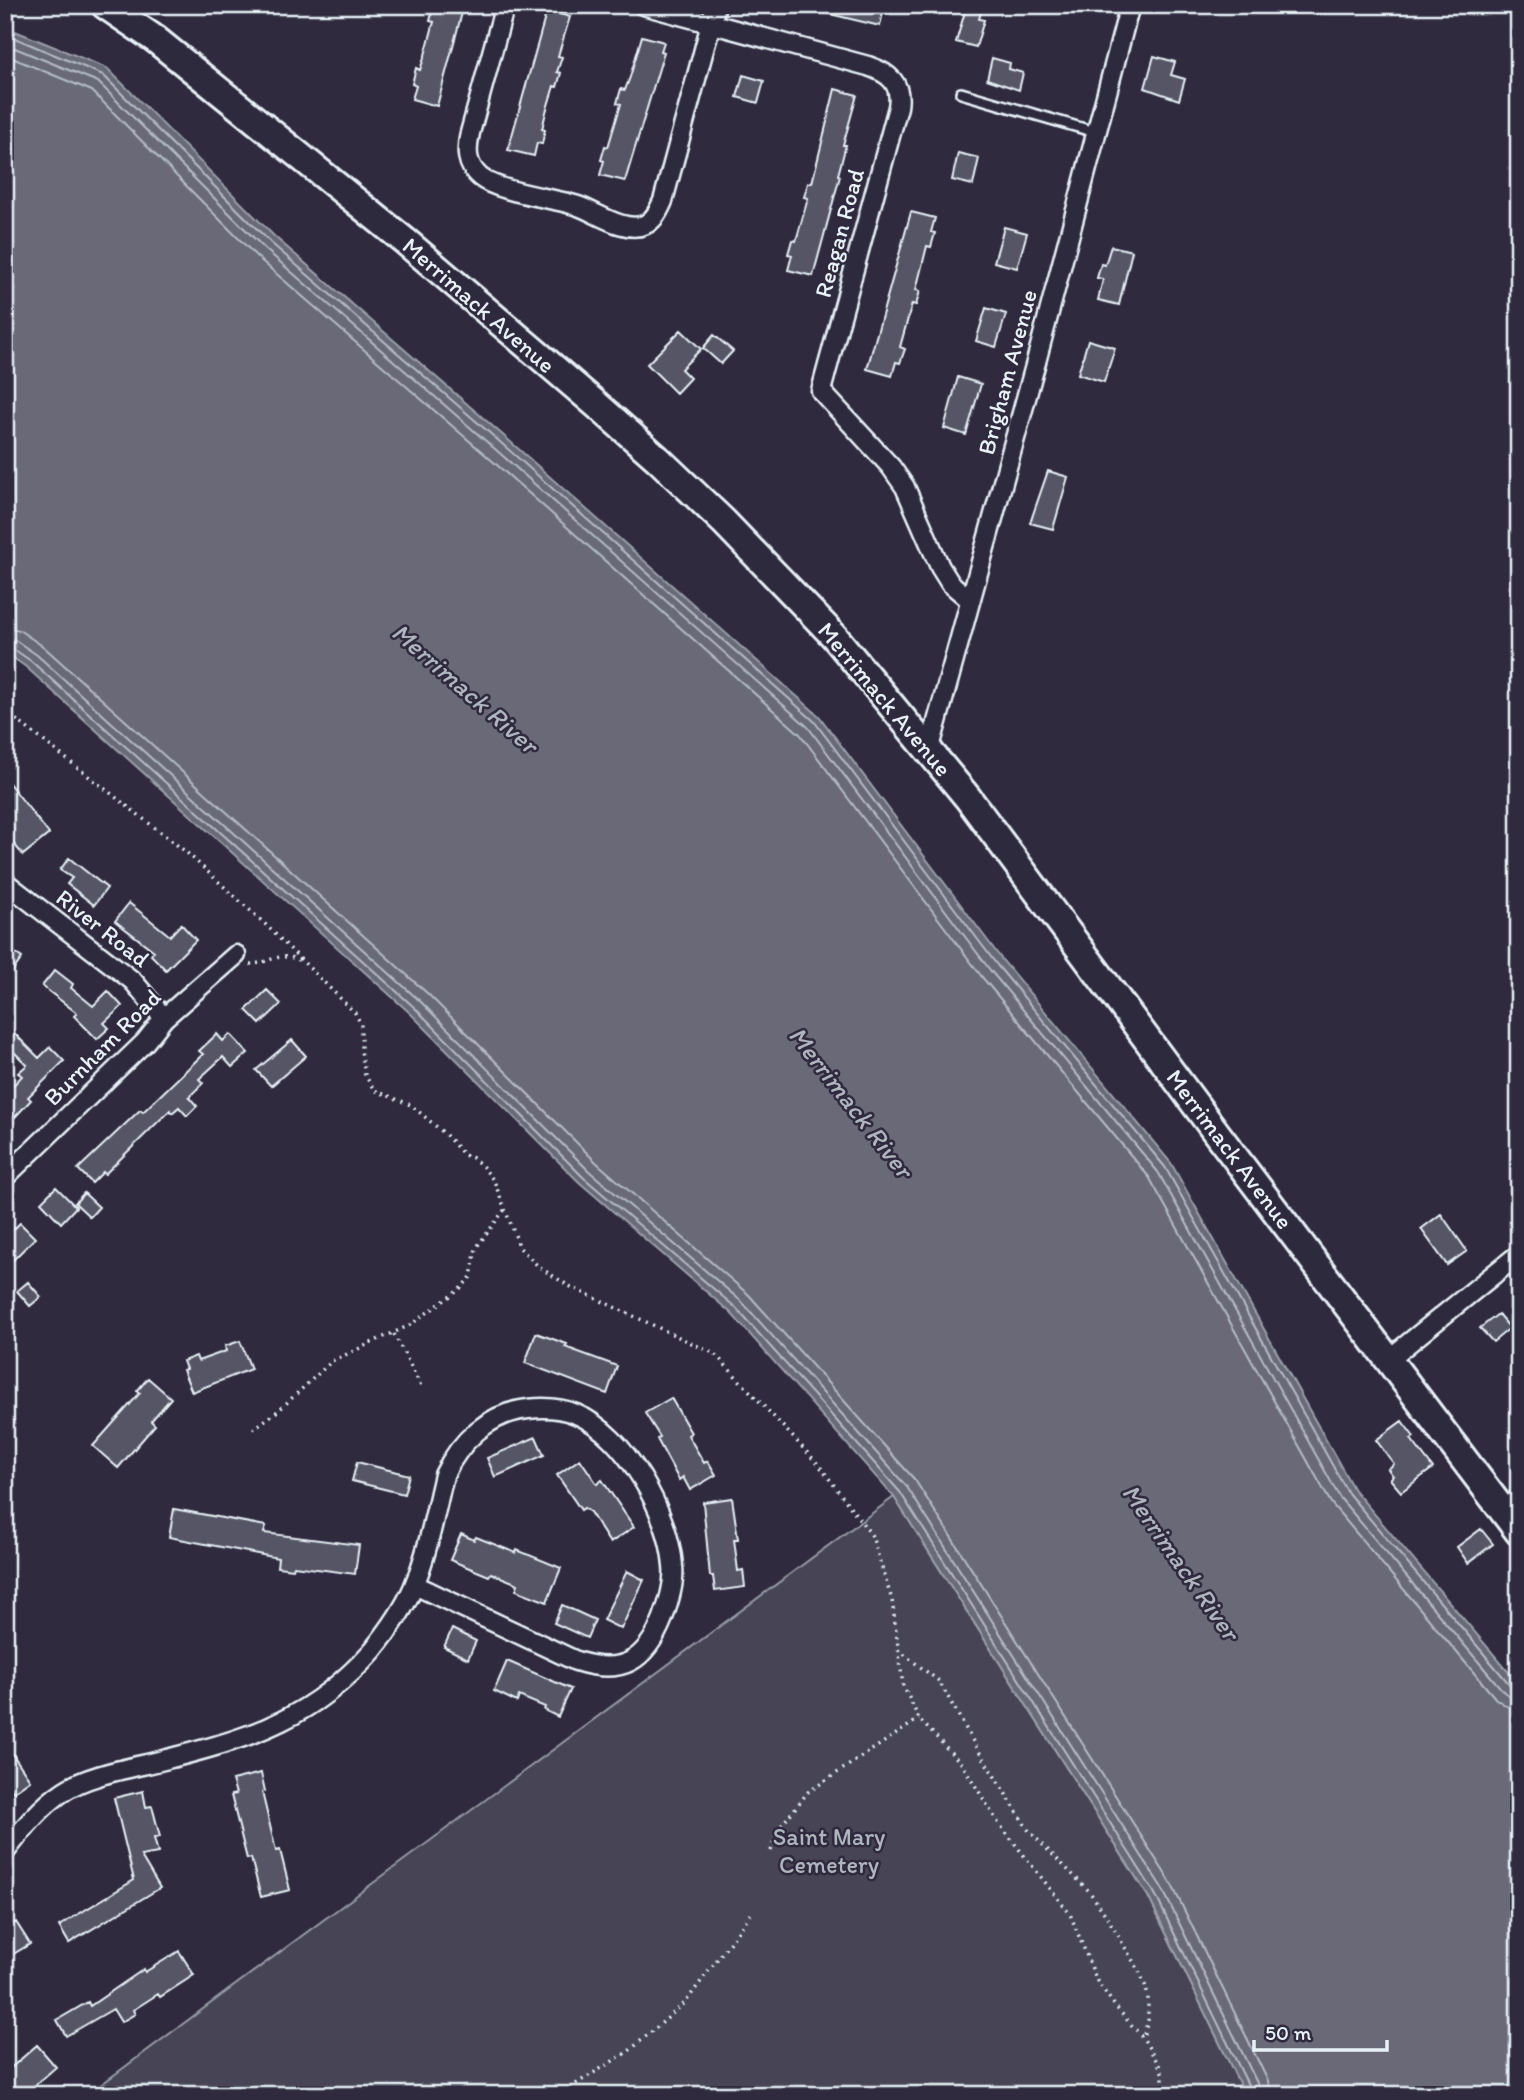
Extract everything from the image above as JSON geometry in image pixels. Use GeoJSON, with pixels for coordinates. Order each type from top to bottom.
{"type":"FeatureCollection","features":[{"type":"Feature","properties":{"kind":"main road","name":"Merrimack Avenue"},"geometry":{"type":"LineString","coordinates":[[105,5],[155,39],[405,241],[658,459],[724,522],[834,636],[968,798],[1218,1135],[1389,1359],[1511,1505],[1519,1532]]}},
{"type":"Feature","properties":{"kind":"street"},"geometry":{"type":"LineString","coordinates":[[505,5],[470,133],[467,150],[469,162],[481,178],[491,184],[554,199],[630,226],[644,225],[655,216],[663,201],[716,5]]}},
{"type":"Feature","properties":{"kind":"street"},"geometry":{"type":"LineString","coordinates":[[643,5],[711,24]]}},
{"type":"Feature","properties":{"kind":"street","name":"Brigham Avenue"},"geometry":{"type":"LineString","coordinates":[[929,751],[1036,362],[1130,5]]}},
{"type":"Feature","properties":{"kind":"street","name":"Reagan Road"},"geometry":{"type":"LineString","coordinates":[[711,24],[876,69],[891,78],[898,87],[898,107],[821,391],[891,467],[905,487],[940,567],[950,583],[970,600]]}},
{"type":"Feature","properties":{"kind":"street","name":"River Road"},"geometry":{"type":"LineString","coordinates":[[5,882],[133,981],[164,1018]]}},
{"type":"Feature","properties":{"kind":"street","name":"Burnham Road"},"geometry":{"type":"LineString","coordinates":[[5,1177],[145,1042],[164,1018],[236,955]]}},
{"type":"Feature","properties":{"kind":"street"},"geometry":{"type":"LineString","coordinates":[[1389,1359],[1519,1254]]}},
{"type":"Feature","properties":{"kind":"street"},"geometry":{"type":"LineString","coordinates":[[5,1852],[30,1820],[66,1789],[90,1779],[235,1742],[275,1725],[314,1703],[346,1678],[390,1629],[403,1609],[415,1585],[444,1475],[462,1445],[484,1425],[520,1410],[538,1408],[576,1414],[594,1425],[611,1439],[628,1461],[658,1508],[667,1529],[674,1568],[667,1608],[649,1647],[632,1661],[614,1667],[594,1667],[576,1661],[415,1585]]}},
{"type":"Feature","properties":{"kind":"lane"},"geometry":{"type":"LineString","coordinates":[[961,93],[1095,132]]}},
{"type":"Feature","properties":{"kind":"path"},"geometry":{"type":"LineString","coordinates":[[5,711],[186,852],[355,1013],[361,1024],[365,1076],[374,1090],[411,1105],[445,1134],[464,1155],[473,1158],[494,1181],[520,1248],[538,1267],[569,1286],[715,1354],[819,1465],[872,1536],[892,1600],[903,1685],[919,1719],[962,1764],[997,1821],[1070,1914],[1097,1981],[1143,2038],[1163,2074],[1161,2095]]}},
{"type":"Feature","properties":{"kind":"path"},"geometry":{"type":"LineString","coordinates":[[236,955],[249,964],[257,964],[282,955],[304,962]]}},
{"type":"Feature","properties":{"kind":"path"},"geometry":{"type":"LineString","coordinates":[[253,1429],[279,1410],[332,1361],[394,1334],[436,1308],[467,1283],[474,1271],[476,1248],[505,1209]]}},
{"type":"Feature","properties":{"kind":"path"},"geometry":{"type":"LineString","coordinates":[[394,1334],[423,1390]]}},
{"type":"Feature","properties":{"kind":"path"},"geometry":{"type":"LineString","coordinates":[[898,1650],[939,1681],[1029,1831],[1089,1891],[1107,1917],[1145,1985],[1149,2007],[1143,2038]]}},
{"type":"Feature","properties":{"kind":"path"},"geometry":{"type":"LineString","coordinates":[[771,1851],[777,1831],[808,1792],[919,1719]]}},
{"type":"Feature","properties":{"kind":"path"},"geometry":{"type":"LineString","coordinates":[[558,2095],[629,2051],[685,2003],[753,1911]]}},
{"type":"Feature","properties":{"kind":"path"},"geometry":{"type":"LineString","coordinates":[[1163,2085],[1167,2095]]}},
{"type":"Feature","properties":{"kind":"green space","name":"Saint Mary Cemetery"},"geometry":{"type":"Polygon","coordinates":[[[894,1497],[1148,1896],[1245,2095],[87,2095],[894,1497]]]}},
{"type":"Feature","properties":{"kind":"water","name":"Merrimack River"},"geometry":{"type":"Polygon","coordinates":[[[5,27],[107,68],[275,237],[819,716],[1003,961],[1171,1163],[1354,1490],[1519,1687],[1519,2095],[1245,2095],[1148,1896],[894,1497],[731,1313],[579,1182],[410,1013],[26,667],[5,652],[5,27]]]}},
{"type":"Feature","properties":{"kind":"building"},"geometry":{"type":"Polygon","coordinates":[[[434,5],[464,5],[437,106],[412,99],[416,86],[412,84],[416,68],[420,70],[434,22],[430,21],[434,5]]]}},
{"type":"Feature","properties":{"kind":"building"},"geometry":{"type":"Polygon","coordinates":[[[813,5],[873,5],[884,8],[880,26],[813,10],[813,5]]]}},
{"type":"Feature","properties":{"kind":"building"},"geometry":{"type":"Polygon","coordinates":[[[967,5],[983,5],[979,19],[984,20],[976,47],[956,42],[967,5]]]}},
{"type":"Feature","properties":{"kind":"building"},"geometry":{"type":"Polygon","coordinates":[[[547,10],[570,17],[558,56],[562,57],[557,72],[561,73],[546,112],[542,144],[537,143],[534,156],[508,150],[547,10]]]}},
{"type":"Feature","properties":{"kind":"building"},"geometry":{"type":"Polygon","coordinates":[[[642,36],[664,42],[661,51],[664,52],[625,181],[600,175],[604,161],[601,160],[605,146],[608,147],[621,104],[617,103],[621,89],[625,90],[642,36]]]}},
{"type":"Feature","properties":{"kind":"building"},"geometry":{"type":"Polygon","coordinates":[[[1154,56],[1175,62],[1171,75],[1185,79],[1179,100],[1145,88],[1154,56]]]}},
{"type":"Feature","properties":{"kind":"building"},"geometry":{"type":"Polygon","coordinates":[[[992,58],[1010,63],[1009,69],[1023,73],[1019,90],[987,79],[992,58]]]}},
{"type":"Feature","properties":{"kind":"building"},"geometry":{"type":"Polygon","coordinates":[[[743,75],[764,81],[758,103],[737,97],[743,75]]]}},
{"type":"Feature","properties":{"kind":"building"},"geometry":{"type":"Polygon","coordinates":[[[835,89],[857,95],[843,145],[846,145],[838,175],[840,176],[813,276],[788,270],[792,255],[788,254],[792,240],[796,241],[808,198],[804,197],[808,183],[812,183],[835,89]]]}},
{"type":"Feature","properties":{"kind":"building"},"geometry":{"type":"Polygon","coordinates":[[[958,153],[979,158],[973,185],[952,180],[958,153]]]}},
{"type":"Feature","properties":{"kind":"building"},"geometry":{"type":"Polygon","coordinates":[[[911,212],[935,218],[931,232],[935,233],[931,247],[927,246],[916,290],[920,291],[916,305],[912,304],[900,347],[905,349],[900,363],[896,362],[892,376],[867,369],[911,212]]]}},
{"type":"Feature","properties":{"kind":"building"},"geometry":{"type":"Polygon","coordinates":[[[1004,227],[1027,233],[1017,268],[994,262],[1004,227]]]}},
{"type":"Feature","properties":{"kind":"building"},"geometry":{"type":"Polygon","coordinates":[[[1111,246],[1132,251],[1119,305],[1098,300],[1103,279],[1097,278],[1101,264],[1105,265],[1111,246]]]}},
{"type":"Feature","properties":{"kind":"building"},"geometry":{"type":"Polygon","coordinates":[[[986,308],[1006,314],[996,347],[976,341],[986,308]]]}},
{"type":"Feature","properties":{"kind":"building"},"geometry":{"type":"Polygon","coordinates":[[[681,330],[701,349],[681,369],[690,378],[676,393],[647,364],[681,330]]]}},
{"type":"Feature","properties":{"kind":"building"},"geometry":{"type":"Polygon","coordinates":[[[714,335],[733,351],[721,364],[703,348],[714,335]]]}},
{"type":"Feature","properties":{"kind":"building"},"geometry":{"type":"Polygon","coordinates":[[[1088,340],[1115,348],[1104,382],[1078,374],[1088,340]]]}},
{"type":"Feature","properties":{"kind":"building"},"geometry":{"type":"Polygon","coordinates":[[[958,377],[981,384],[966,435],[944,428],[958,377]]]}},
{"type":"Feature","properties":{"kind":"building"},"geometry":{"type":"Polygon","coordinates":[[[1048,471],[1068,477],[1053,529],[1030,523],[1048,471]]]}},
{"type":"Feature","properties":{"kind":"building"},"geometry":{"type":"Polygon","coordinates":[[[5,778],[49,834],[23,855],[5,833],[5,778]]]}},
{"type":"Feature","properties":{"kind":"building"},"geometry":{"type":"Polygon","coordinates":[[[69,858],[107,888],[94,905],[67,884],[72,878],[60,870],[69,858]]]}},
{"type":"Feature","properties":{"kind":"building"},"geometry":{"type":"Polygon","coordinates":[[[129,903],[170,936],[181,924],[196,940],[166,970],[151,955],[154,951],[115,921],[129,903]]]}},
{"type":"Feature","properties":{"kind":"building"},"geometry":{"type":"Polygon","coordinates":[[[5,946],[22,958],[5,982],[5,946]]]}},
{"type":"Feature","properties":{"kind":"building"},"geometry":{"type":"Polygon","coordinates":[[[55,970],[73,984],[71,988],[93,1006],[108,991],[122,1006],[104,1023],[109,1028],[97,1039],[74,1016],[77,1013],[42,986],[55,970]]]}},
{"type":"Feature","properties":{"kind":"building"},"geometry":{"type":"Polygon","coordinates":[[[267,990],[281,1004],[260,1024],[246,1010],[267,990]]]}},
{"type":"Feature","properties":{"kind":"building"},"geometry":{"type":"Polygon","coordinates":[[[12,1031],[39,1058],[50,1047],[64,1061],[28,1097],[31,1100],[15,1117],[5,1108],[5,1094],[22,1076],[18,1073],[27,1065],[5,1043],[5,1038],[12,1031]]]}},
{"type":"Feature","properties":{"kind":"building"},"geometry":{"type":"Polygon","coordinates":[[[217,1034],[223,1041],[230,1034],[248,1053],[232,1067],[223,1057],[199,1079],[203,1083],[189,1097],[197,1106],[187,1116],[179,1107],[172,1113],[170,1110],[105,1174],[103,1172],[92,1183],[78,1169],[203,1054],[199,1051],[217,1034]]]}},
{"type":"Feature","properties":{"kind":"building"},"geometry":{"type":"Polygon","coordinates":[[[292,1040],[306,1056],[271,1086],[256,1070],[292,1040]]]}},
{"type":"Feature","properties":{"kind":"building"},"geometry":{"type":"Polygon","coordinates":[[[56,1187],[76,1207],[61,1223],[41,1202],[56,1187]]]}},
{"type":"Feature","properties":{"kind":"building"},"geometry":{"type":"Polygon","coordinates":[[[84,1193],[99,1207],[90,1217],[75,1203],[84,1193]]]}},
{"type":"Feature","properties":{"kind":"building"},"geometry":{"type":"Polygon","coordinates":[[[1441,1214],[1467,1251],[1447,1265],[1421,1229],[1441,1214]]]}},
{"type":"Feature","properties":{"kind":"building"},"geometry":{"type":"Polygon","coordinates":[[[20,1223],[35,1238],[5,1268],[5,1238],[20,1223]]]}},
{"type":"Feature","properties":{"kind":"building"},"geometry":{"type":"Polygon","coordinates":[[[28,1282],[41,1297],[30,1306],[17,1291],[28,1282]]]}},
{"type":"Feature","properties":{"kind":"building"},"geometry":{"type":"Polygon","coordinates":[[[1498,1314],[1510,1328],[1493,1342],[1480,1328],[1498,1314]]]}},
{"type":"Feature","properties":{"kind":"building"},"geometry":{"type":"Polygon","coordinates":[[[536,1333],[617,1366],[607,1394],[525,1363],[536,1333]]]}},
{"type":"Feature","properties":{"kind":"building"},"geometry":{"type":"Polygon","coordinates":[[[240,1341],[251,1369],[192,1392],[183,1370],[186,1369],[183,1361],[196,1356],[198,1361],[226,1351],[225,1346],[240,1341]]]}},
{"type":"Feature","properties":{"kind":"building"},"geometry":{"type":"Polygon","coordinates":[[[148,1378],[171,1398],[151,1421],[155,1425],[118,1468],[93,1446],[140,1393],[137,1391],[148,1378]]]}},
{"type":"Feature","properties":{"kind":"building"},"geometry":{"type":"Polygon","coordinates":[[[671,1398],[704,1463],[708,1461],[716,1475],[690,1490],[683,1477],[679,1480],[657,1439],[660,1437],[645,1413],[671,1398]]]}},
{"type":"Feature","properties":{"kind":"building"},"geometry":{"type":"Polygon","coordinates":[[[1402,1421],[1414,1437],[1411,1439],[1433,1468],[1401,1492],[1390,1479],[1393,1476],[1388,1469],[1394,1464],[1376,1440],[1402,1421]]]}},
{"type":"Feature","properties":{"kind":"building"},"geometry":{"type":"Polygon","coordinates":[[[536,1437],[544,1455],[495,1477],[487,1458],[536,1437]]]}},
{"type":"Feature","properties":{"kind":"building"},"geometry":{"type":"Polygon","coordinates":[[[580,1459],[597,1484],[602,1480],[634,1527],[610,1543],[590,1512],[584,1508],[581,1510],[557,1475],[580,1459]]]}},
{"type":"Feature","properties":{"kind":"building"},"geometry":{"type":"Polygon","coordinates":[[[357,1462],[409,1475],[404,1494],[352,1481],[357,1462]]]}},
{"type":"Feature","properties":{"kind":"building"},"geometry":{"type":"Polygon","coordinates":[[[732,1498],[738,1539],[734,1539],[738,1571],[743,1570],[745,1587],[715,1591],[713,1576],[710,1576],[703,1502],[732,1498]]]}},
{"type":"Feature","properties":{"kind":"building"},"geometry":{"type":"Polygon","coordinates":[[[174,1509],[266,1526],[264,1533],[359,1545],[355,1574],[294,1566],[293,1569],[277,1567],[278,1558],[169,1537],[174,1509]]]}},
{"type":"Feature","properties":{"kind":"building"},"geometry":{"type":"Polygon","coordinates":[[[1481,1529],[1493,1544],[1468,1563],[1457,1547],[1481,1529]]]}},
{"type":"Feature","properties":{"kind":"building"},"geometry":{"type":"Polygon","coordinates":[[[461,1534],[516,1553],[517,1550],[561,1568],[547,1602],[516,1590],[518,1584],[491,1573],[489,1576],[450,1560],[461,1534]]]}},
{"type":"Feature","properties":{"kind":"building"},"geometry":{"type":"Polygon","coordinates":[[[627,1571],[644,1580],[621,1629],[603,1620],[627,1571]]]}},
{"type":"Feature","properties":{"kind":"building"},"geometry":{"type":"Polygon","coordinates":[[[562,1605],[595,1620],[587,1638],[554,1623],[562,1605]]]}},
{"type":"Feature","properties":{"kind":"building"},"geometry":{"type":"Polygon","coordinates":[[[452,1629],[476,1641],[468,1659],[444,1647],[452,1629]]]}},
{"type":"Feature","properties":{"kind":"building"},"geometry":{"type":"Polygon","coordinates":[[[507,1661],[571,1689],[558,1717],[544,1710],[545,1707],[519,1696],[517,1702],[494,1691],[507,1661]]]}},
{"type":"Feature","properties":{"kind":"building"},"geometry":{"type":"Polygon","coordinates":[[[5,1743],[30,1780],[13,1792],[5,1780],[5,1743]]]}},
{"type":"Feature","properties":{"kind":"building"},"geometry":{"type":"Polygon","coordinates":[[[261,1773],[265,1791],[262,1792],[276,1851],[280,1850],[290,1890],[261,1897],[251,1858],[247,1859],[231,1795],[236,1794],[232,1780],[261,1773]]]}},
{"type":"Feature","properties":{"kind":"building"},"geometry":{"type":"Polygon","coordinates":[[[143,1791],[146,1807],[152,1806],[160,1837],[154,1838],[158,1853],[141,1856],[160,1888],[69,1943],[59,1926],[134,1880],[114,1798],[143,1791]]]}},
{"type":"Feature","properties":{"kind":"building"},"geometry":{"type":"Polygon","coordinates":[[[16,1922],[30,1944],[5,1959],[5,1929],[16,1922]]]}},
{"type":"Feature","properties":{"kind":"building"},"geometry":{"type":"Polygon","coordinates":[[[179,1951],[194,1975],[160,1997],[158,1994],[133,2010],[135,2014],[121,2022],[113,2009],[66,2036],[57,2020],[88,2002],[90,2006],[144,1969],[145,1972],[179,1951]]]}},
{"type":"Feature","properties":{"kind":"building"},"geometry":{"type":"Polygon","coordinates":[[[37,2045],[56,2067],[24,2095],[5,2095],[5,2073],[37,2045]]]}}]}
